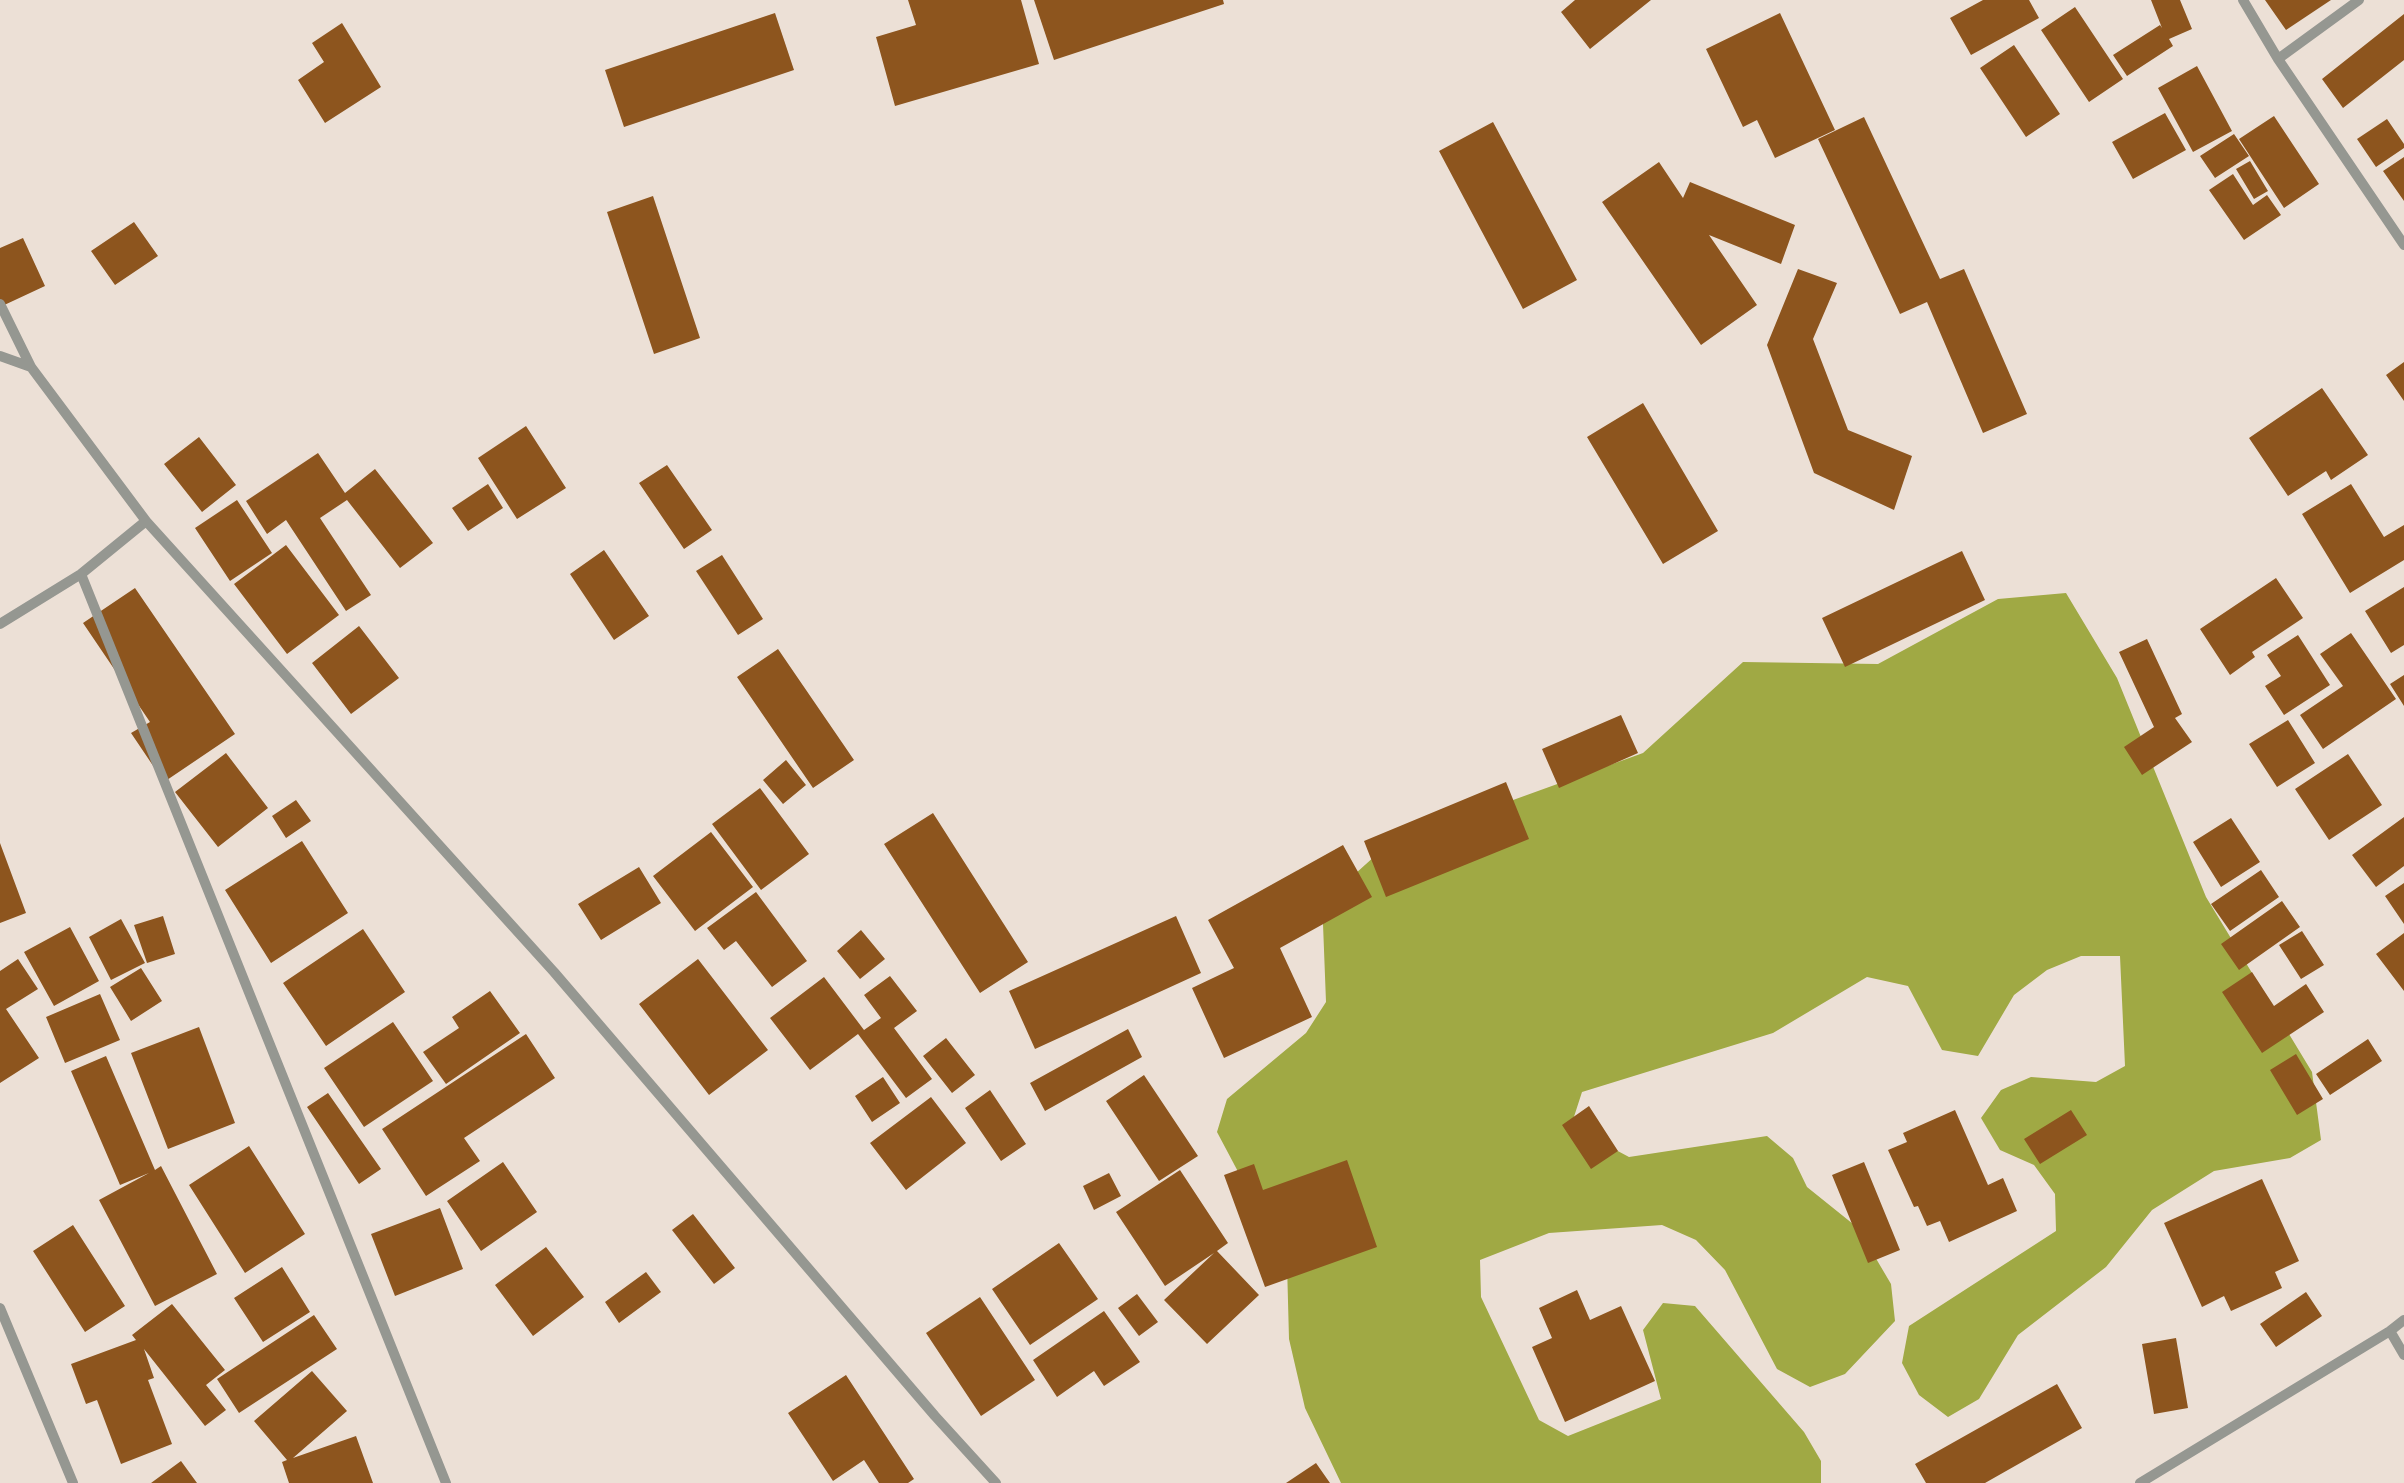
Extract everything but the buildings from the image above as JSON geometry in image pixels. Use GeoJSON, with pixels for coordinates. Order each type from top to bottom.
{"type":"FeatureCollection","features":[{"type":"Feature","properties":{"kind":"street"},"geometry":{"type":"LineString","coordinates":[[2243,0],[2278,59],[2404,245]]}},
{"type":"Feature","properties":{"kind":"street"},"geometry":{"type":"LineString","coordinates":[[2278,59],[2359,0]]}},
{"type":"Feature","properties":{"kind":"street"},"geometry":{"type":"LineString","coordinates":[[0,304],[31,367],[146,521],[554,972],[935,1416],[996,1483]]}},
{"type":"Feature","properties":{"kind":"street"},"geometry":{"type":"LineString","coordinates":[[0,356],[31,367]]}},
{"type":"Feature","properties":{"kind":"street"},"geometry":{"type":"LineString","coordinates":[[0,624],[81,574],[146,521]]}},
{"type":"Feature","properties":{"kind":"street"},"geometry":{"type":"LineString","coordinates":[[81,574],[446,1483]]}},
{"type":"Feature","properties":{"kind":"street"},"geometry":{"type":"LineString","coordinates":[[0,1308],[73,1483]]}},
{"type":"Feature","properties":{"kind":"street"},"geometry":{"type":"LineString","coordinates":[[2140,1483],[2390,1332],[2404,1320]]}},
{"type":"Feature","properties":{"kind":"street"},"geometry":{"type":"LineString","coordinates":[[2390,1332],[2404,1355]]}},
{"type":"Feature","properties":{"kind":"green space"},"geometry":{"type":"Polygon","coordinates":[[[2066,593],[2117,678],[2206,897],[2312,1072],[2321,1140],[2290,1158],[2214,1171],[2152,1210],[2106,1267],[2018,1335],[1979,1399],[1948,1417],[1919,1395],[1902,1363],[1909,1326],[2056,1231],[2055,1194],[2034,1165],[2000,1150],[1981,1118],[2001,1090],[2031,1077],[2096,1082],[2125,1066],[2120,956],[2081,956],[2047,970],[2014,995],[1978,1056],[1942,1050],[1908,986],[1867,977],[1773,1033],[1582,1092],[1571,1126],[1629,1157],[1767,1136],[1793,1158],[1807,1187],[1858,1228],[1891,1284],[1895,1321],[1845,1374],[1810,1387],[1777,1369],[1725,1270],[1696,1240],[1662,1225],[1549,1233],[1480,1260],[1481,1297],[1539,1420],[1568,1436],[1661,1399],[1643,1330],[1663,1303],[1695,1306],[1804,1432],[1821,1461],[1821,1483],[1341,1483],[1305,1408],[1289,1339],[1287,1264],[1217,1132],[1227,1099],[1306,1033],[1326,1002],[1323,924],[1335,892],[1386,846],[1643,753],[1743,662],[1878,664],[1998,599],[2066,593]]]}}]}
